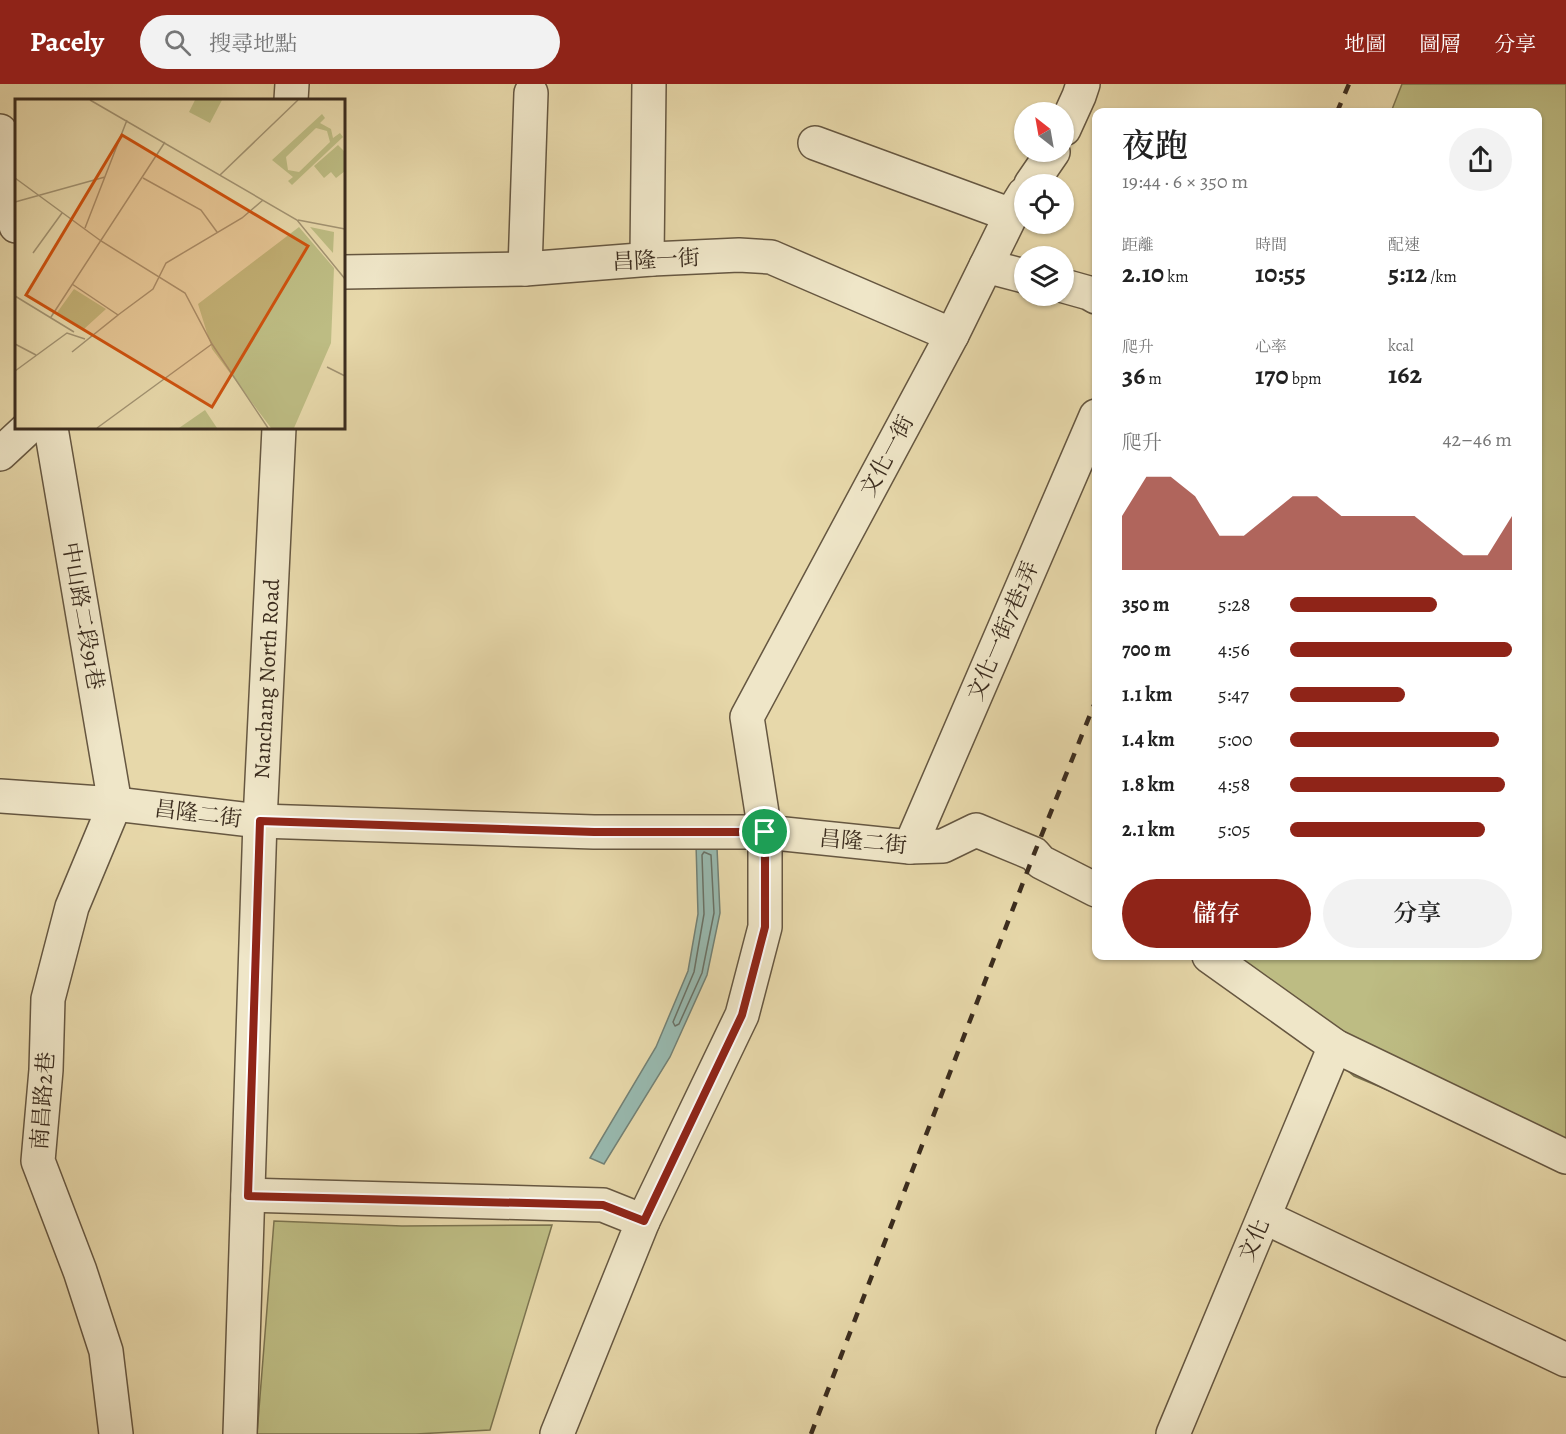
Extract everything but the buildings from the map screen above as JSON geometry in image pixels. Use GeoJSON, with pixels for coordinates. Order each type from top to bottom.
{"type":"FeatureCollection","features":[{"type":"Feature","properties":{"kind":"street"},"geometry":{"type":"LineString","coordinates":[[291,99],[292,84]]}},
{"type":"Feature","properties":{"kind":"street"},"geometry":{"type":"LineString","coordinates":[[649,84],[646,257],[652,259]]}},
{"type":"Feature","properties":{"kind":"street"},"geometry":{"type":"LineString","coordinates":[[1074,107],[1083,84]]}},
{"type":"Feature","properties":{"kind":"street"},"geometry":{"type":"LineString","coordinates":[[525,269],[531,93]]}},
{"type":"Feature","properties":{"kind":"street"},"geometry":{"type":"LineString","coordinates":[[0,130],[15,220]]}},
{"type":"Feature","properties":{"kind":"street"},"geometry":{"type":"LineString","coordinates":[[816,143],[1014,204]]}},
{"type":"Feature","properties":{"kind":"street","name":"文化一街"},"geometry":{"type":"LineString","coordinates":[[765,832],[747,717],[952,335],[1014,213]]}},
{"type":"Feature","properties":{"kind":"street","name":"昌隆一街"},"geometry":{"type":"LineString","coordinates":[[345,272],[525,269],[652,259],[739,255],[771,257],[952,335]]}},
{"type":"Feature","properties":{"kind":"street"},"geometry":{"type":"LineString","coordinates":[[986,266],[1014,273]]}},
{"type":"Feature","properties":{"kind":"street"},"geometry":{"type":"LineString","coordinates":[[1074,289],[1092,295]]}},
{"type":"Feature","properties":{"kind":"street","name":"文化一街7巷1弄"},"geometry":{"type":"LineString","coordinates":[[910,847],[1092,425]]}},
{"type":"Feature","properties":{"kind":"street"},"geometry":{"type":"LineString","coordinates":[[0,454],[27,429]]}},
{"type":"Feature","properties":{"kind":"street","name":"中山路二段91巷"},"geometry":{"type":"LineString","coordinates":[[51,429],[115,804]]}},
{"type":"Feature","properties":{"kind":"street","name":"Nanchang North Road"},"geometry":{"type":"LineString","coordinates":[[240,1434],[260,821],[279,429]]}},
{"type":"Feature","properties":{"kind":"street","name":"昌隆二街"},"geometry":{"type":"LineString","coordinates":[[0,796],[115,804],[260,821],[594,832],[765,832],[910,847],[943,846],[976,830],[1034,854],[1041,862],[1092,888]]}},
{"type":"Feature","properties":{"kind":"street","name":"南昌路2巷"},"geometry":{"type":"LineString","coordinates":[[115,804],[72,908],[48,999],[46,1070],[38,1161],[80,1271],[106,1352],[116,1434]]}},
{"type":"Feature","properties":{"kind":"street"},"geometry":{"type":"LineString","coordinates":[[557,1434],[644,1221],[742,1015],[765,927],[765,832]]}},
{"type":"Feature","properties":{"kind":"street"},"geometry":{"type":"LineString","coordinates":[[1215,960],[1335,1046],[1566,1157]]}},
{"type":"Feature","properties":{"kind":"street","name":"文化"},"geometry":{"type":"LineString","coordinates":[[1173,1434],[1335,1046]]}},
{"type":"Feature","properties":{"kind":"street"},"geometry":{"type":"LineString","coordinates":[[248,1196],[603,1205],[644,1221]]}},
{"type":"Feature","properties":{"kind":"street"},"geometry":{"type":"LineString","coordinates":[[1264,1217],[1566,1360]]}},
{"type":"Feature","properties":{"kind":"shaded area"},"geometry":{"type":"Polygon","coordinates":[[[1402,84],[1566,84],[1566,1164],[1354,1076],[1221,960],[1542,960],[1542,108],[1393,108],[1402,84]]]}},
{"type":"Feature","properties":{"kind":"shaded area"},"geometry":{"type":"Polygon","coordinates":[[[274,1221],[402,1226],[552,1225],[490,1430],[416,1434],[257,1434],[274,1221]]]}},
{"type":"Feature","properties":{"kind":"water"},"geometry":{"type":"Polygon","coordinates":[[[696,844],[717,848],[720,913],[707,975],[670,1057],[604,1164],[590,1158],[656,1047],[688,971],[698,914],[696,844]]]}},
{"type":"Feature","properties":{"kind":"railway"},"geometry":{"type":"LineString","coordinates":[[1339,108],[1349,84]]}},
{"type":"Feature","properties":{"kind":"railway"},"geometry":{"type":"LineString","coordinates":[[811,1434],[1034,854],[1092,710]]}},
{"type":"Feature","properties":{"kind":"route"},"geometry":{"type":"LineString","coordinates":[[260,821],[594,832],[765,832],[765,927],[742,1015],[644,1221],[603,1205],[248,1196],[260,821]]}}]}
